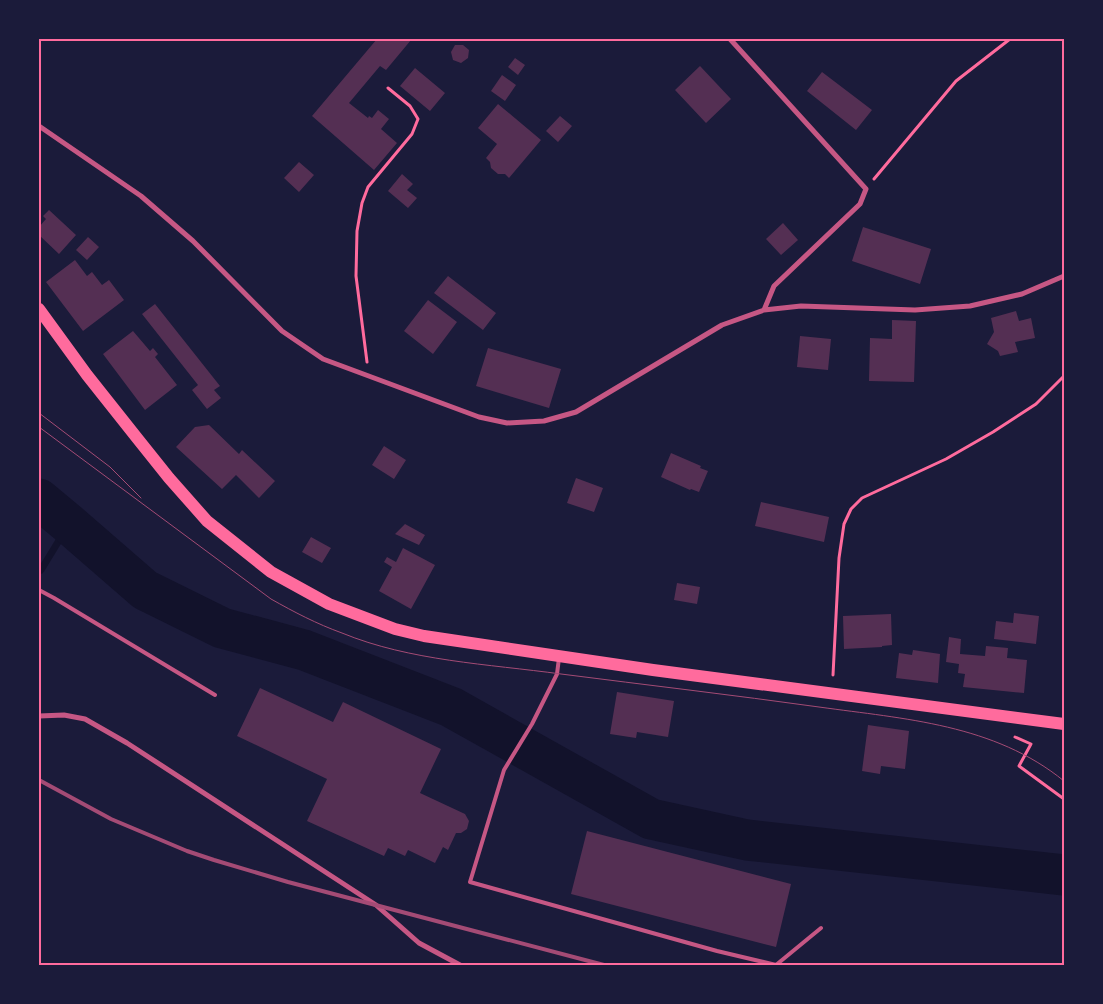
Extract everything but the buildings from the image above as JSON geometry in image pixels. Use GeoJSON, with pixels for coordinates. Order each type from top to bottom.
{"type":"FeatureCollection","features":[{"type":"Feature","properties":{"kind":"main road"},"geometry":{"type":"LineString","coordinates":[[39,309],[87,375],[168,478],[207,520],[271,572],[329,604],[395,629],[424,636],[1064,724]]}},
{"type":"Feature","properties":{"kind":"street"},"geometry":{"type":"LineString","coordinates":[[730,39],[866,189],[860,204],[774,286],[764,310]]}},
{"type":"Feature","properties":{"kind":"street"},"geometry":{"type":"LineString","coordinates":[[39,126],[141,196],[193,241],[282,332],[323,359],[479,417],[507,423],[544,421],[576,412],[722,325],[764,310],[802,306],[915,310],[970,306],[1022,294],[1064,276]]}},
{"type":"Feature","properties":{"kind":"street"},"geometry":{"type":"LineString","coordinates":[[39,716],[64,714],[84,719],[127,742],[376,905],[419,943],[460,965]]}},
{"type":"Feature","properties":{"kind":"lane"},"geometry":{"type":"LineString","coordinates":[[39,590],[215,695]]}},
{"type":"Feature","properties":{"kind":"lane"},"geometry":{"type":"LineString","coordinates":[[559,656],[557,674],[532,724],[504,770],[470,882],[717,951],[776,964],[821,928]]}},
{"type":"Feature","properties":{"kind":"path"},"geometry":{"type":"LineString","coordinates":[[866,189],[956,81],[1010,39]]}},
{"type":"Feature","properties":{"kind":"path"},"geometry":{"type":"LineString","coordinates":[[367,375],[356,276],[357,231],[362,203],[368,187],[412,134],[418,120],[410,106],[388,88]]}},
{"type":"Feature","properties":{"kind":"path"},"geometry":{"type":"LineString","coordinates":[[832,693],[839,558],[844,524],[851,509],[862,498],[946,459],[993,432],[1036,404],[1064,376]]}},
{"type":"Feature","properties":{"kind":"path"},"geometry":{"type":"LineString","coordinates":[[1014,736],[1031,744],[1020,766],[1064,799]]}},
{"type":"Feature","properties":{"kind":"waterway"},"geometry":{"type":"LineString","coordinates":[[39,499],[145,590],[222,628],[304,650],[451,707],[651,819],[747,840],[1064,875]]}},
{"type":"Feature","properties":{"kind":"waterway"},"geometry":{"type":"LineString","coordinates":[[41,570],[69,524]]}},
{"type":"Feature","properties":{"kind":"tram line"},"geometry":{"type":"LineString","coordinates":[[39,413],[110,467],[141,498]]}},
{"type":"Feature","properties":{"kind":"tram line"},"geometry":{"type":"LineString","coordinates":[[39,427],[271,599],[315,622],[368,642],[422,656],[754,698],[948,727],[1008,747],[1037,762],[1064,781]]}},
{"type":"Feature","properties":{"kind":"railway"},"geometry":{"type":"LineString","coordinates":[[39,780],[111,819],[187,851],[214,860],[288,882],[604,965]]}}]}
